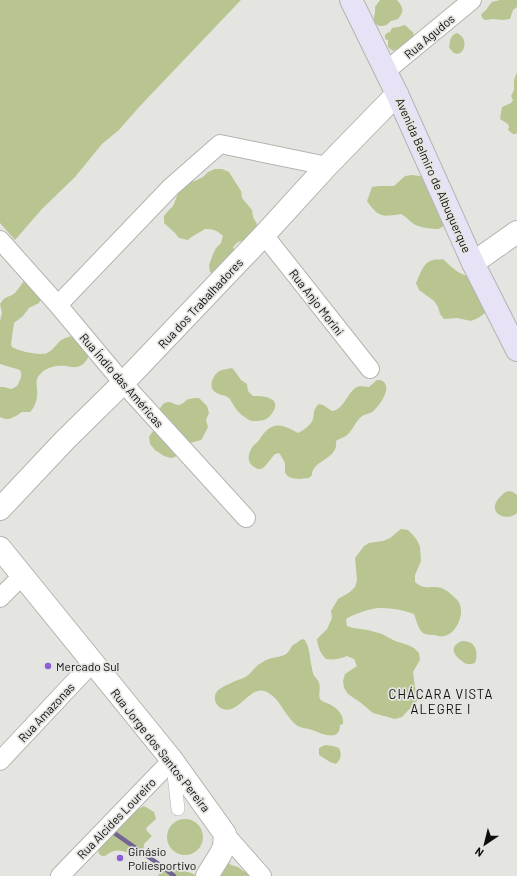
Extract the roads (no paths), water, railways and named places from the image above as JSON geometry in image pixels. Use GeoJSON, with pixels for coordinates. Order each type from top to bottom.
{"type":"FeatureCollection","features":[{"type":"Feature","properties":{"kind":"main road","name":"Avenida Belmiro de Albuquerque"},"geometry":{"type":"LineString","coordinates":[[351,0],[397,94],[473,263],[517,350]]}},
{"type":"Feature","properties":{"kind":"street","name":"Rua Agudos"},"geometry":{"type":"LineString","coordinates":[[386,71],[472,0]]}},
{"type":"Feature","properties":{"kind":"street","name":"Rua dos Trabalhadores"},"geometry":{"type":"LineString","coordinates":[[0,509],[65,440],[124,383],[327,166],[397,94]]}},
{"type":"Feature","properties":{"kind":"street"},"geometry":{"type":"LineString","coordinates":[[58,305],[171,187],[220,144],[327,166]]}},
{"type":"Feature","properties":{"kind":"street"},"geometry":{"type":"LineString","coordinates":[[473,263],[517,232]]}},
{"type":"Feature","properties":{"kind":"street","name":"Rua Anjo Morini"},"geometry":{"type":"LineString","coordinates":[[264,235],[370,369]]}},
{"type":"Feature","properties":{"kind":"street","name":"Rua Índio das Américas"},"geometry":{"type":"LineString","coordinates":[[0,240],[58,305],[124,383],[246,518]]}},
{"type":"Feature","properties":{"kind":"street","name":"Rua Jorge dos Santos Pereira"},"geometry":{"type":"LineString","coordinates":[[0,548],[172,760],[219,838],[262,876]]}},
{"type":"Feature","properties":{"kind":"street"},"geometry":{"type":"LineString","coordinates":[[0,598],[22,576]]}},
{"type":"Feature","properties":{"kind":"street","name":"Rua Amazonas"},"geometry":{"type":"LineString","coordinates":[[0,761],[93,662]]}},
{"type":"Feature","properties":{"kind":"street"},"geometry":{"type":"LineString","coordinates":[[172,760],[178,809]]}},
{"type":"Feature","properties":{"kind":"street","name":"Rua Alcides Loureiro"},"geometry":{"type":"LineString","coordinates":[[60,876],[172,760]]}},
{"type":"Feature","properties":{"kind":"street"},"geometry":{"type":"LineString","coordinates":[[207,876],[224,847],[219,838]]}},
{"type":"Feature","properties":{"kind":"waterway"},"geometry":{"type":"LineString","coordinates":[[110,830],[174,876]]}},
{"type":"Feature","properties":{"kind":"place","name":"Mercado Sul"},"geometry":{"type":"Point","coordinates":[48,666]}},
{"type":"Feature","properties":{"kind":"place","name":"Ginásio Poliesportivo"},"geometry":{"type":"Point","coordinates":[120,858]}},
{"type":"Feature","properties":{"kind":"district","name":"CHÁCARA VISTA ALEGRE I"},"geometry":{"type":"Point","coordinates":[441,702]}}]}
